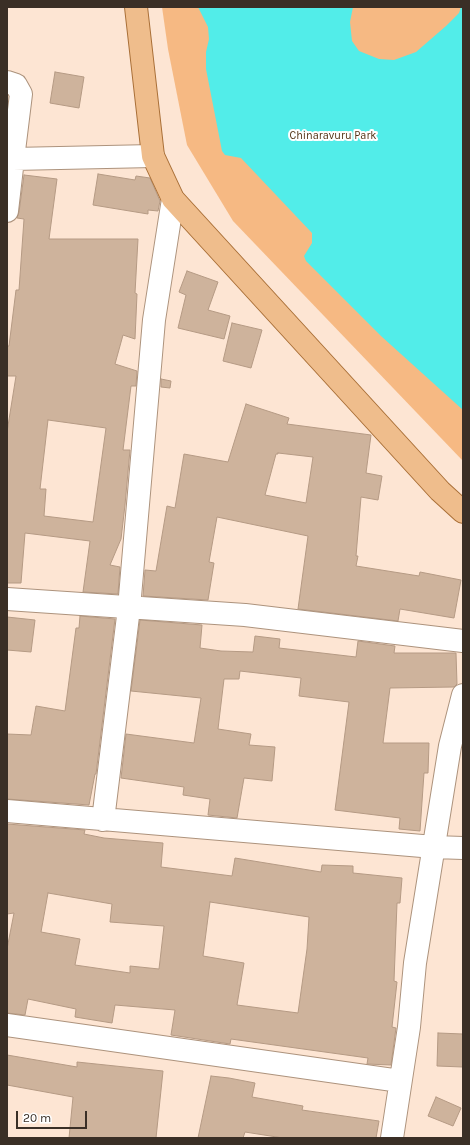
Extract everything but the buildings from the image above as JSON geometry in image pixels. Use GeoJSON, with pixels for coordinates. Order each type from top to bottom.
{"type":"FeatureCollection","features":[{"type":"Feature","properties":{"kind":"main road"},"geometry":{"type":"LineString","coordinates":[[136,7],[153,156],[173,199],[440,491],[463,512]]}},
{"type":"Feature","properties":{"kind":"street"},"geometry":{"type":"LineString","coordinates":[[7,82],[16,85],[21,94],[7,211]]}},
{"type":"Feature","properties":{"kind":"street"},"geometry":{"type":"LineString","coordinates":[[13,159],[153,156]]}},
{"type":"Feature","properties":{"kind":"street"},"geometry":{"type":"LineString","coordinates":[[103,820],[129,608],[154,320],[173,199]]}},
{"type":"Feature","properties":{"kind":"street"},"geometry":{"type":"LineString","coordinates":[[7,599],[245,615],[463,641]]}},
{"type":"Feature","properties":{"kind":"street"},"geometry":{"type":"LineString","coordinates":[[392,1138],[409,1027],[415,963],[450,746],[463,695]]}},
{"type":"Feature","properties":{"kind":"street"},"geometry":{"type":"LineString","coordinates":[[7,811],[434,847],[463,848]]}},
{"type":"Feature","properties":{"kind":"street"},"geometry":{"type":"LineString","coordinates":[[7,1025],[400,1081]]}},
{"type":"Feature","properties":{"kind":"green space","name":"Chinaravuru Park"},"geometry":{"type":"Polygon","coordinates":[[[162,7],[463,7],[463,461],[233,221],[187,145],[168,49],[162,7]]]}},
{"type":"Feature","properties":{"kind":"water","name":"Chinaravuru Park"},"geometry":{"type":"Polygon","coordinates":[[[198,7],[353,7],[350,22],[352,41],[359,51],[379,59],[394,60],[416,52],[446,26],[459,13],[461,7],[463,7],[463,410],[381,336],[306,261],[304,256],[312,243],[312,233],[241,158],[225,155],[222,151],[206,69],[206,52],[209,39],[208,27],[198,7]]]}}]}
